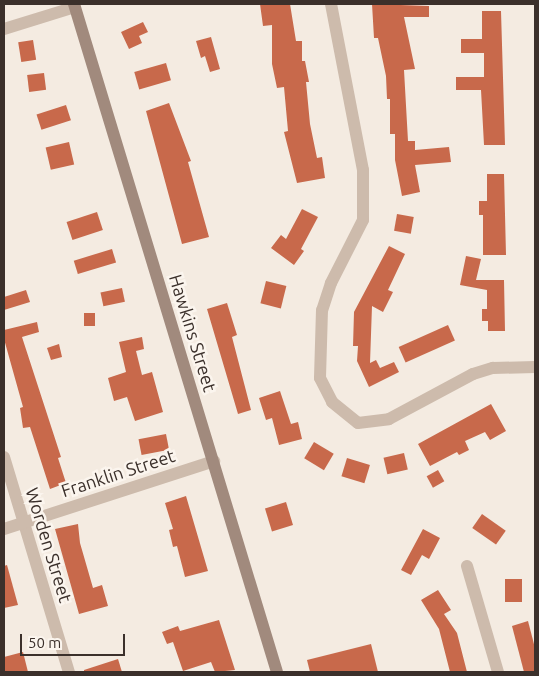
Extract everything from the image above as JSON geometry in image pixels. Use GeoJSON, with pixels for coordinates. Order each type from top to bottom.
{"type":"FeatureCollection","features":[{"type":"Feature","properties":{"kind":"street"},"geometry":{"type":"LineString","coordinates":[[331,4],[363,170],[363,220],[331,283],[322,310],[320,378],[332,402],[358,423],[389,419],[473,374],[493,368],[535,367]]}},
{"type":"Feature","properties":{"kind":"street"},"geometry":{"type":"LineString","coordinates":[[4,29],[74,5]]}},
{"type":"Feature","properties":{"kind":"street","name":"Hawkins Street"},"geometry":{"type":"LineString","coordinates":[[74,5],[277,672]]}},
{"type":"Feature","properties":{"kind":"street","name":"Worden Street"},"geometry":{"type":"LineString","coordinates":[[4,457],[69,672]]}},
{"type":"Feature","properties":{"kind":"street","name":"Franklin Street"},"geometry":{"type":"LineString","coordinates":[[4,529],[214,460]]}},
{"type":"Feature","properties":{"kind":"street"},"geometry":{"type":"LineString","coordinates":[[467,566],[498,672]]}},
{"type":"Feature","properties":{"kind":"building"},"geometry":{"type":"Polygon","coordinates":[[[260,4],[290,4],[296,41],[302,41],[302,61],[305,61],[309,82],[306,82],[310,124],[317,158],[322,157],[325,178],[297,183],[284,132],[288,131],[284,87],[277,88],[272,64],[272,25],[263,26],[260,4]]]}},
{"type":"Feature","properties":{"kind":"building"},"geometry":{"type":"Polygon","coordinates":[[[372,4],[429,6],[429,17],[404,17],[415,69],[404,70],[408,141],[415,141],[415,150],[449,147],[451,162],[415,165],[420,192],[402,196],[395,160],[395,134],[390,134],[390,99],[387,99],[386,76],[378,38],[374,38],[372,4]]]}},
{"type":"Feature","properties":{"kind":"building"},"geometry":{"type":"Polygon","coordinates":[[[482,11],[501,11],[505,145],[484,145],[481,90],[456,90],[456,77],[484,77],[484,53],[461,53],[461,39],[482,39],[482,11]]]}},
{"type":"Feature","properties":{"kind":"building"},"geometry":{"type":"Polygon","coordinates":[[[143,22],[148,32],[139,36],[142,43],[129,49],[121,32],[143,22]]]}},
{"type":"Feature","properties":{"kind":"building"},"geometry":{"type":"Polygon","coordinates":[[[211,37],[220,69],[210,72],[205,56],[201,58],[196,41],[211,37]]]}},
{"type":"Feature","properties":{"kind":"building"},"geometry":{"type":"Polygon","coordinates":[[[33,40],[36,60],[21,62],[18,42],[33,40]]]}},
{"type":"Feature","properties":{"kind":"building"},"geometry":{"type":"Polygon","coordinates":[[[166,63],[171,80],[139,89],[134,72],[166,63]]]}},
{"type":"Feature","properties":{"kind":"building"},"geometry":{"type":"Polygon","coordinates":[[[44,73],[46,90],[29,92],[27,75],[44,73]]]}},
{"type":"Feature","properties":{"kind":"building"},"geometry":{"type":"Polygon","coordinates":[[[169,103],[191,161],[188,162],[209,237],[182,244],[146,111],[169,103]]]}},
{"type":"Feature","properties":{"kind":"building"},"geometry":{"type":"Polygon","coordinates":[[[66,105],[71,120],[41,130],[37,115],[66,105]]]}},
{"type":"Feature","properties":{"kind":"building"},"geometry":{"type":"Polygon","coordinates":[[[69,142],[74,164],[51,170],[46,147],[69,142]]]}},
{"type":"Feature","properties":{"kind":"building"},"geometry":{"type":"Polygon","coordinates":[[[487,174],[504,174],[506,255],[483,255],[483,215],[479,215],[479,201],[487,201],[487,174]]]}},
{"type":"Feature","properties":{"kind":"building"},"geometry":{"type":"Polygon","coordinates":[[[302,209],[318,217],[301,249],[304,251],[294,265],[271,248],[281,235],[286,239],[302,209]]]}},
{"type":"Feature","properties":{"kind":"building"},"geometry":{"type":"Polygon","coordinates":[[[97,212],[103,230],[72,240],[67,222],[97,212]]]}},
{"type":"Feature","properties":{"kind":"building"},"geometry":{"type":"Polygon","coordinates":[[[397,214],[414,217],[411,234],[394,231],[397,214]]]}},
{"type":"Feature","properties":{"kind":"building"},"geometry":{"type":"Polygon","coordinates":[[[389,246],[405,254],[388,290],[393,292],[383,312],[372,306],[370,363],[376,360],[380,368],[394,362],[399,372],[369,387],[357,361],[358,346],[353,346],[354,312],[389,246]]]}},
{"type":"Feature","properties":{"kind":"building"},"geometry":{"type":"Polygon","coordinates":[[[112,249],[116,262],[78,274],[74,261],[112,249]]]}},
{"type":"Feature","properties":{"kind":"building"},"geometry":{"type":"Polygon","coordinates":[[[466,256],[481,259],[476,280],[504,280],[505,331],[488,331],[488,321],[482,321],[482,309],[487,309],[487,290],[460,285],[466,256]]]}},
{"type":"Feature","properties":{"kind":"building"},"geometry":{"type":"Polygon","coordinates":[[[266,281],[286,286],[281,308],[260,303],[266,281]]]}},
{"type":"Feature","properties":{"kind":"building"},"geometry":{"type":"Polygon","coordinates":[[[122,288],[125,302],[103,306],[100,293],[122,288]]]}},
{"type":"Feature","properties":{"kind":"building"},"geometry":{"type":"Polygon","coordinates":[[[26,290],[30,302],[4,310],[4,297],[26,290]]]}},
{"type":"Feature","properties":{"kind":"building"},"geometry":{"type":"Polygon","coordinates":[[[227,303],[237,335],[232,337],[251,410],[238,414],[207,309],[227,303]]]}},
{"type":"Feature","properties":{"kind":"building"},"geometry":{"type":"Polygon","coordinates":[[[84,313],[95,313],[95,326],[84,326],[84,313]]]}},
{"type":"Feature","properties":{"kind":"building"},"geometry":{"type":"Polygon","coordinates":[[[37,322],[39,332],[22,337],[61,457],[58,458],[66,483],[50,489],[30,427],[23,428],[20,408],[23,407],[4,339],[4,330],[37,322]]]}},
{"type":"Feature","properties":{"kind":"building"},"geometry":{"type":"Polygon","coordinates":[[[448,325],[455,341],[406,362],[399,347],[448,325]]]}},
{"type":"Feature","properties":{"kind":"building"},"geometry":{"type":"Polygon","coordinates":[[[142,337],[144,349],[136,351],[142,375],[152,372],[163,412],[135,421],[127,397],[114,401],[108,378],[126,372],[119,342],[142,337]]]}},
{"type":"Feature","properties":{"kind":"building"},"geometry":{"type":"Polygon","coordinates":[[[59,344],[62,357],[51,360],[47,348],[59,344]]]}},
{"type":"Feature","properties":{"kind":"building"},"geometry":{"type":"Polygon","coordinates":[[[280,391],[291,424],[298,422],[302,439],[279,445],[272,418],[266,420],[259,398],[280,391]]]}},
{"type":"Feature","properties":{"kind":"building"},"geometry":{"type":"Polygon","coordinates":[[[491,404],[506,431],[490,440],[485,432],[465,441],[469,450],[459,455],[457,452],[430,466],[418,444],[491,404]]]}},
{"type":"Feature","properties":{"kind":"building"},"geometry":{"type":"Polygon","coordinates":[[[166,434],[169,450],[142,455],[139,439],[166,434]]]}},
{"type":"Feature","properties":{"kind":"building"},"geometry":{"type":"Polygon","coordinates":[[[314,442],[334,454],[324,470],[304,458],[314,442]]]}},
{"type":"Feature","properties":{"kind":"building"},"geometry":{"type":"Polygon","coordinates":[[[404,453],[408,470],[387,474],[384,458],[404,453]]]}},
{"type":"Feature","properties":{"kind":"building"},"geometry":{"type":"Polygon","coordinates":[[[347,458],[370,465],[364,483],[341,476],[347,458]]]}},
{"type":"Feature","properties":{"kind":"building"},"geometry":{"type":"Polygon","coordinates":[[[438,470],[444,481],[433,488],[427,476],[438,470]]]}},
{"type":"Feature","properties":{"kind":"building"},"geometry":{"type":"Polygon","coordinates":[[[186,496],[208,571],[185,577],[177,546],[173,547],[169,530],[173,529],[165,503],[186,496]]]}},
{"type":"Feature","properties":{"kind":"building"},"geometry":{"type":"Polygon","coordinates":[[[286,502],[293,525],[272,531],[265,508],[286,502]]]}},
{"type":"Feature","properties":{"kind":"building"},"geometry":{"type":"Polygon","coordinates":[[[482,514],[506,531],[496,545],[472,528],[482,514]]]}},
{"type":"Feature","properties":{"kind":"building"},"geometry":{"type":"Polygon","coordinates":[[[78,524],[80,543],[93,588],[102,585],[108,606],[79,614],[55,529],[78,524]]]}},
{"type":"Feature","properties":{"kind":"building"},"geometry":{"type":"Polygon","coordinates":[[[423,529],[440,538],[429,559],[422,555],[411,575],[401,570],[423,529]]]}},
{"type":"Feature","properties":{"kind":"building"},"geometry":{"type":"Polygon","coordinates":[[[7,565],[18,605],[4,608],[4,566],[7,565]]]}},
{"type":"Feature","properties":{"kind":"building"},"geometry":{"type":"Polygon","coordinates":[[[505,579],[522,579],[522,602],[505,602],[505,579]]]}},
{"type":"Feature","properties":{"kind":"building"},"geometry":{"type":"Polygon","coordinates":[[[438,590],[451,610],[444,614],[457,633],[467,672],[450,672],[439,629],[421,600],[438,590]]]}},
{"type":"Feature","properties":{"kind":"building"},"geometry":{"type":"Polygon","coordinates":[[[219,620],[235,670],[215,672],[211,662],[183,671],[173,642],[167,644],[162,632],[178,626],[180,631],[219,620]]]}},
{"type":"Feature","properties":{"kind":"building"},"geometry":{"type":"Polygon","coordinates":[[[528,621],[535,648],[535,672],[524,672],[512,626],[528,621]]]}},
{"type":"Feature","properties":{"kind":"building"},"geometry":{"type":"Polygon","coordinates":[[[371,644],[378,672],[310,672],[307,660],[371,644]]]}},
{"type":"Feature","properties":{"kind":"building"},"geometry":{"type":"Polygon","coordinates":[[[23,652],[28,672],[4,672],[4,657],[23,652]]]}},
{"type":"Feature","properties":{"kind":"building"},"geometry":{"type":"Polygon","coordinates":[[[118,659],[122,672],[84,672],[84,670],[118,659]]]}}]}
